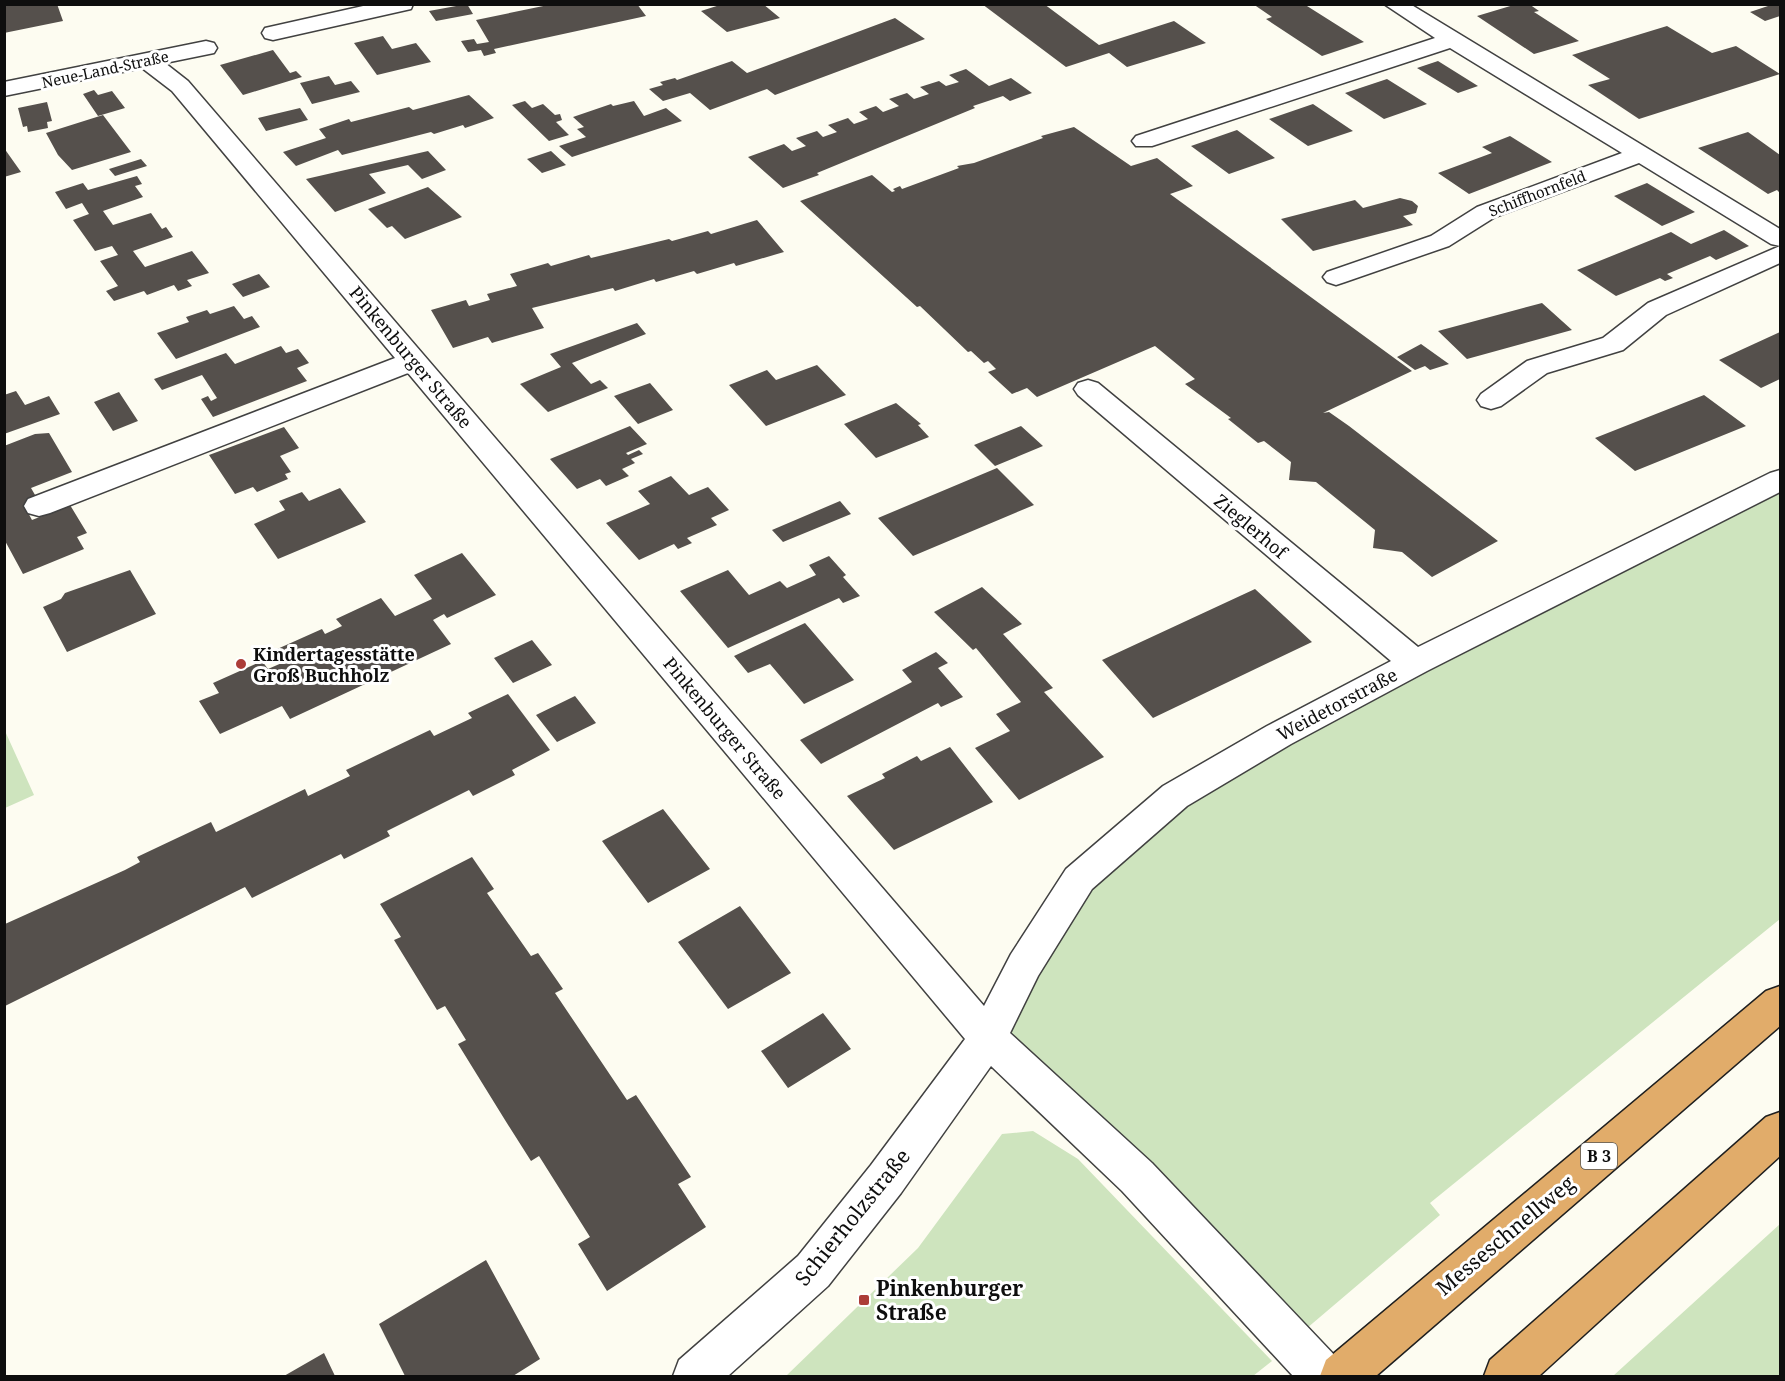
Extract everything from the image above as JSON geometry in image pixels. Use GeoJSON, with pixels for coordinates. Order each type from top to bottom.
{"type":"FeatureCollection","features":[{"type":"Feature","properties":{"kind":"highway","name":"Messeschnellweg"},"geometry":{"type":"LineString","coordinates":[[1342,1377],[1417,1309],[1780,1002]]}},
{"type":"Feature","properties":{"kind":"highway"},"geometry":{"type":"LineString","coordinates":[[1506,1377],[1780,1130]]}},
{"type":"Feature","properties":{"kind":"street"},"geometry":{"type":"LineString","coordinates":[[273,33],[339,11],[403,4]]}},
{"type":"Feature","properties":{"kind":"street"},"geometry":{"type":"LineString","coordinates":[[1394,4],[1780,239]]}},
{"type":"Feature","properties":{"kind":"street"},"geometry":{"type":"LineString","coordinates":[[1144,141],[1452,40]]}},
{"type":"Feature","properties":{"kind":"street","name":"Neue-Land-Straße"},"geometry":{"type":"LineString","coordinates":[[4,89],[206,48]]}},
{"type":"Feature","properties":{"kind":"street","name":"Pinkenburger Straße"},"geometry":{"type":"LineString","coordinates":[[148,61],[180,86],[988,1038],[1137,1178],[1323,1377]]}},
{"type":"Feature","properties":{"kind":"street","name":"Schiffhornfeld"},"geometry":{"type":"LineString","coordinates":[[1336,277],[1440,241],[1486,212],[1641,154]]}},
{"type":"Feature","properties":{"kind":"street"},"geometry":{"type":"LineString","coordinates":[[1491,399],[1538,367],[1612,344],[1657,309],[1780,254]]}},
{"type":"Feature","properties":{"kind":"street"},"geometry":{"type":"LineString","coordinates":[[39,506],[413,361]]}},
{"type":"Feature","properties":{"kind":"street","name":"Zieglerhof"},"geometry":{"type":"LineString","coordinates":[[1088,389],[1415,663]]}},
{"type":"Feature","properties":{"kind":"street","name":"Weidetorstraße"},"geometry":{"type":"LineString","coordinates":[[988,1038],[1024,965],[1078,879],[1175,796],[1279,735],[1415,663],[1780,480]]}},
{"type":"Feature","properties":{"kind":"street","name":"Schierholzstraße"},"geometry":{"type":"LineString","coordinates":[[695,1377],[813,1271],[886,1179],[988,1038]]}},
{"type":"Feature","properties":{"kind":"green space"},"geometry":{"type":"Polygon","coordinates":[[[1780,480],[1780,919],[1430,1203],[1440,1215],[1293,1340],[988,1038],[1024,965],[1175,796],[1415,663],[1780,480]]]}},
{"type":"Feature","properties":{"kind":"green space"},"geometry":{"type":"Polygon","coordinates":[[[5,731],[34,795],[4,808],[5,731]]]}},
{"type":"Feature","properties":{"kind":"green space"},"geometry":{"type":"Polygon","coordinates":[[[1033,1131],[1078,1159],[1272,1361],[1253,1376],[786,1376],[918,1248],[1002,1134],[1033,1131]]]}},
{"type":"Feature","properties":{"kind":"green space"},"geometry":{"type":"Polygon","coordinates":[[[1780,1224],[1780,1376],[1613,1376],[1780,1224]]]}},
{"type":"Feature","properties":{"kind":"building"},"geometry":{"type":"Polygon","coordinates":[[[4,4],[57,4],[63,21],[4,33],[4,4]]]}},
{"type":"Feature","properties":{"kind":"building"},"geometry":{"type":"Polygon","coordinates":[[[467,4],[473,14],[436,21],[429,11],[467,4]]]}},
{"type":"Feature","properties":{"kind":"building"},"geometry":{"type":"Polygon","coordinates":[[[553,4],[637,4],[646,16],[494,49],[496,53],[484,56],[481,50],[468,52],[461,41],[474,39],[477,44],[489,42],[476,20],[553,4]]]}},
{"type":"Feature","properties":{"kind":"building"},"geometry":{"type":"Polygon","coordinates":[[[723,4],[763,4],[780,18],[727,32],[701,11],[723,4]]]}},
{"type":"Feature","properties":{"kind":"building"},"geometry":{"type":"Polygon","coordinates":[[[982,4],[1044,4],[1099,45],[1174,21],[1206,43],[1127,67],[1109,53],[1066,67],[982,4]]]}},
{"type":"Feature","properties":{"kind":"building"},"geometry":{"type":"Polygon","coordinates":[[[1253,4],[1310,4],[1307,6],[1364,42],[1322,56],[1266,19],[1272,17],[1253,4]]]}},
{"type":"Feature","properties":{"kind":"building"},"geometry":{"type":"Polygon","coordinates":[[[1517,4],[1529,4],[1539,11],[1534,12],[1579,41],[1534,54],[1477,16],[1517,4]]]}},
{"type":"Feature","properties":{"kind":"building"},"geometry":{"type":"Polygon","coordinates":[[[1766,4],[1780,4],[1780,16],[1765,21],[1750,12],[1768,6],[1766,4]]]}},
{"type":"Feature","properties":{"kind":"building"},"geometry":{"type":"Polygon","coordinates":[[[895,18],[925,39],[775,95],[767,89],[710,110],[690,93],[663,101],[649,89],[663,85],[660,82],[675,78],[677,80],[732,61],[747,73],[895,18]]]}},
{"type":"Feature","properties":{"kind":"building"},"geometry":{"type":"Polygon","coordinates":[[[1667,26],[1712,53],[1736,46],[1780,74],[1639,119],[1588,85],[1610,79],[1572,55],[1667,26]]]}},
{"type":"Feature","properties":{"kind":"building"},"geometry":{"type":"Polygon","coordinates":[[[383,36],[392,49],[416,43],[431,62],[377,75],[354,43],[383,36]]]}},
{"type":"Feature","properties":{"kind":"building"},"geometry":{"type":"Polygon","coordinates":[[[273,50],[290,73],[296,71],[302,77],[243,95],[220,65],[273,50]]]}},
{"type":"Feature","properties":{"kind":"building"},"geometry":{"type":"Polygon","coordinates":[[[1438,61],[1478,86],[1458,93],[1417,68],[1438,61]]]}},
{"type":"Feature","properties":{"kind":"building"},"geometry":{"type":"Polygon","coordinates":[[[966,69],[989,86],[1011,78],[1032,93],[1010,101],[1003,96],[973,106],[975,108],[817,173],[819,175],[783,188],[748,157],[784,144],[792,151],[806,146],[796,138],[817,131],[823,137],[837,132],[828,125],[848,118],[854,124],[868,119],[859,112],[876,106],[883,112],[899,106],[889,99],[907,93],[914,99],[929,94],[920,87],[939,81],[946,86],[959,82],[949,75],[966,69]]]}},
{"type":"Feature","properties":{"kind":"building"},"geometry":{"type":"Polygon","coordinates":[[[329,76],[335,85],[351,81],[360,92],[312,104],[300,83],[329,76]]]}},
{"type":"Feature","properties":{"kind":"building"},"geometry":{"type":"Polygon","coordinates":[[[1387,79],[1427,104],[1384,119],[1345,93],[1387,79]]]}},
{"type":"Feature","properties":{"kind":"building"},"geometry":{"type":"Polygon","coordinates":[[[94,90],[98,95],[112,91],[125,108],[98,116],[83,94],[94,90]]]}},
{"type":"Feature","properties":{"kind":"building"},"geometry":{"type":"Polygon","coordinates":[[[469,95],[494,118],[465,128],[463,125],[434,134],[431,132],[342,155],[338,150],[296,166],[283,152],[326,138],[319,129],[349,119],[351,122],[409,107],[413,110],[469,95]]]}},
{"type":"Feature","properties":{"kind":"building"},"geometry":{"type":"Polygon","coordinates":[[[525,101],[532,108],[543,104],[555,115],[560,114],[562,120],[556,122],[569,135],[549,141],[512,105],[525,101]]]}},
{"type":"Feature","properties":{"kind":"building"},"geometry":{"type":"Polygon","coordinates":[[[634,101],[644,116],[666,108],[682,121],[572,157],[559,146],[586,137],[577,129],[584,127],[573,117],[611,104],[613,106],[634,101]]]}},
{"type":"Feature","properties":{"kind":"building"},"geometry":{"type":"Polygon","coordinates":[[[47,102],[52,121],[47,122],[48,128],[28,132],[27,126],[23,127],[18,108],[47,102]]]}},
{"type":"Feature","properties":{"kind":"building"},"geometry":{"type":"Polygon","coordinates":[[[1313,104],[1353,131],[1308,146],[1269,119],[1313,104]]]}},
{"type":"Feature","properties":{"kind":"building"},"geometry":{"type":"Polygon","coordinates":[[[300,108],[308,120],[266,131],[258,118],[300,108]]]}},
{"type":"Feature","properties":{"kind":"building"},"geometry":{"type":"Polygon","coordinates":[[[103,115],[131,152],[72,170],[58,155],[46,133],[103,115]]]}},
{"type":"Feature","properties":{"kind":"building"},"geometry":{"type":"Polygon","coordinates":[[[1074,127],[1131,166],[1157,158],[1193,186],[1170,194],[1412,371],[1323,413],[1329,412],[1349,426],[1498,541],[1432,577],[1402,552],[1373,548],[1375,530],[1316,482],[1289,480],[1291,462],[1264,441],[1258,443],[1228,419],[1231,418],[1185,384],[1195,379],[1155,346],[1037,397],[1027,388],[1012,394],[988,372],[996,369],[988,361],[984,363],[971,351],[968,352],[920,306],[917,307],[800,201],[872,175],[892,192],[900,186],[902,189],[959,168],[957,166],[974,163],[1043,138],[1041,136],[1074,127]]]}},
{"type":"Feature","properties":{"kind":"building"},"geometry":{"type":"Polygon","coordinates":[[[1237,130],[1275,158],[1229,174],[1191,146],[1237,130]]]}},
{"type":"Feature","properties":{"kind":"building"},"geometry":{"type":"Polygon","coordinates":[[[1748,132],[1780,155],[1780,193],[1777,190],[1768,194],[1698,148],[1748,132]]]}},
{"type":"Feature","properties":{"kind":"building"},"geometry":{"type":"Polygon","coordinates":[[[1510,136],[1552,162],[1469,194],[1438,173],[1492,153],[1482,147],[1510,136]]]}},
{"type":"Feature","properties":{"kind":"building"},"geometry":{"type":"Polygon","coordinates":[[[4,148],[21,172],[4,177],[4,148]]]}},
{"type":"Feature","properties":{"kind":"building"},"geometry":{"type":"Polygon","coordinates":[[[428,151],[446,170],[422,179],[408,165],[369,174],[386,193],[335,212],[306,179],[428,151]]]}},
{"type":"Feature","properties":{"kind":"building"},"geometry":{"type":"Polygon","coordinates":[[[551,151],[566,165],[542,173],[527,159],[551,151]]]}},
{"type":"Feature","properties":{"kind":"building"},"geometry":{"type":"Polygon","coordinates":[[[141,159],[147,166],[115,176],[109,169],[141,159]]]}},
{"type":"Feature","properties":{"kind":"building"},"geometry":{"type":"Polygon","coordinates":[[[137,176],[142,184],[135,186],[143,197],[103,211],[113,225],[151,213],[162,229],[166,227],[173,237],[133,251],[145,267],[192,251],[209,273],[187,280],[192,286],[178,291],[174,285],[147,295],[144,291],[114,301],[106,291],[118,286],[100,261],[118,255],[112,246],[95,251],[73,220],[89,214],[82,203],[66,209],[55,192],[83,183],[88,190],[137,176]]]}},
{"type":"Feature","properties":{"kind":"building"},"geometry":{"type":"Polygon","coordinates":[[[1647,183],[1695,212],[1662,226],[1614,196],[1647,183]]]}},
{"type":"Feature","properties":{"kind":"building"},"geometry":{"type":"Polygon","coordinates":[[[428,187],[462,217],[405,239],[392,226],[387,228],[368,209],[428,187]]]}},
{"type":"Feature","properties":{"kind":"building"},"geometry":{"type":"Polygon","coordinates":[[[1400,198],[1412,201],[1418,206],[1416,213],[1403,216],[1413,225],[1313,251],[1281,219],[1355,200],[1363,208],[1400,198]]]}},
{"type":"Feature","properties":{"kind":"building"},"geometry":{"type":"Polygon","coordinates":[[[757,220],[784,252],[736,266],[734,263],[697,274],[694,271],[656,282],[654,279],[615,291],[613,288],[532,308],[544,328],[492,343],[488,337],[453,348],[431,310],[466,300],[469,306],[490,300],[487,294],[517,286],[510,274],[548,263],[551,266],[589,255],[591,258],[708,231],[711,234],[757,220]]]}},
{"type":"Feature","properties":{"kind":"building"},"geometry":{"type":"Polygon","coordinates":[[[1724,230],[1749,246],[1716,260],[1710,256],[1667,274],[1673,278],[1665,281],[1660,278],[1616,296],[1577,270],[1671,232],[1691,244],[1724,230]]]}},
{"type":"Feature","properties":{"kind":"building"},"geometry":{"type":"Polygon","coordinates":[[[259,274],[270,287],[243,297],[232,284],[259,274]]]}},
{"type":"Feature","properties":{"kind":"building"},"geometry":{"type":"Polygon","coordinates":[[[1542,303],[1572,330],[1467,359],[1438,331],[1542,303]]]}},
{"type":"Feature","properties":{"kind":"building"},"geometry":{"type":"Polygon","coordinates":[[[234,306],[244,319],[252,316],[260,327],[176,359],[157,333],[189,322],[186,317],[207,310],[210,314],[234,306]]]}},
{"type":"Feature","properties":{"kind":"building"},"geometry":{"type":"Polygon","coordinates":[[[637,323],[646,334],[572,363],[591,384],[600,380],[608,388],[548,412],[520,384],[561,367],[550,354],[637,323]]]}},
{"type":"Feature","properties":{"kind":"building"},"geometry":{"type":"Polygon","coordinates":[[[1780,332],[1780,379],[1761,388],[1719,360],[1780,332]]]}},
{"type":"Feature","properties":{"kind":"building"},"geometry":{"type":"Polygon","coordinates":[[[1421,344],[1449,364],[1430,370],[1425,366],[1415,370],[1397,357],[1421,344]]]}},
{"type":"Feature","properties":{"kind":"building"},"geometry":{"type":"Polygon","coordinates":[[[281,346],[286,353],[298,349],[309,363],[297,368],[307,381],[213,417],[201,399],[208,396],[211,401],[217,398],[202,375],[162,390],[154,379],[226,353],[235,364],[281,346]]]}},
{"type":"Feature","properties":{"kind":"building"},"geometry":{"type":"Polygon","coordinates":[[[817,365],[846,395],[766,426],[729,385],[767,370],[776,380],[817,365]]]}},
{"type":"Feature","properties":{"kind":"building"},"geometry":{"type":"Polygon","coordinates":[[[650,383],[673,410],[638,424],[614,396],[650,383]]]}},
{"type":"Feature","properties":{"kind":"building"},"geometry":{"type":"Polygon","coordinates":[[[16,391],[25,405],[49,396],[60,414],[4,434],[4,395],[16,391]]]}},
{"type":"Feature","properties":{"kind":"building"},"geometry":{"type":"Polygon","coordinates":[[[119,392],[138,421],[113,431],[94,402],[119,392]]]}},
{"type":"Feature","properties":{"kind":"building"},"geometry":{"type":"Polygon","coordinates":[[[1704,395],[1746,426],[1635,471],[1595,438],[1704,395]]]}},
{"type":"Feature","properties":{"kind":"building"},"geometry":{"type":"Polygon","coordinates":[[[896,403],[921,424],[918,425],[929,437],[876,458],[844,424],[896,403]]]}},
{"type":"Feature","properties":{"kind":"building"},"geometry":{"type":"Polygon","coordinates":[[[630,426],[647,444],[626,453],[628,455],[639,450],[643,454],[631,459],[635,463],[622,469],[629,476],[606,486],[600,479],[577,489],[550,459],[630,426]]]}},
{"type":"Feature","properties":{"kind":"building"},"geometry":{"type":"Polygon","coordinates":[[[1021,426],[1043,446],[995,466],[974,445],[1021,426]]]}},
{"type":"Feature","properties":{"kind":"building"},"geometry":{"type":"Polygon","coordinates":[[[284,427],[299,448],[280,456],[291,472],[285,474],[288,479],[257,492],[253,487],[235,494],[209,455],[284,427]]]}},
{"type":"Feature","properties":{"kind":"building"},"geometry":{"type":"Polygon","coordinates":[[[49,433],[72,472],[31,488],[38,500],[24,505],[32,520],[70,505],[87,533],[77,537],[84,549],[23,574],[4,539],[4,446],[35,434],[49,433]]]}},
{"type":"Feature","properties":{"kind":"building"},"geometry":{"type":"Polygon","coordinates":[[[997,468],[1034,505],[913,556],[878,518],[997,468]]]}},
{"type":"Feature","properties":{"kind":"building"},"geometry":{"type":"Polygon","coordinates":[[[671,476],[689,495],[708,487],[729,510],[711,518],[717,525],[687,538],[692,543],[678,549],[674,544],[639,560],[606,523],[650,504],[638,491],[671,476]]]}},
{"type":"Feature","properties":{"kind":"building"},"geometry":{"type":"Polygon","coordinates":[[[340,488],[366,522],[278,559],[254,524],[285,510],[279,501],[302,492],[309,501],[340,488]]]}},
{"type":"Feature","properties":{"kind":"building"},"geometry":{"type":"Polygon","coordinates":[[[840,501],[851,514],[783,542],[772,530],[840,501]]]}},
{"type":"Feature","properties":{"kind":"building"},"geometry":{"type":"Polygon","coordinates":[[[462,553],[496,595],[447,618],[444,614],[433,620],[451,644],[290,719],[282,706],[220,734],[199,701],[219,693],[213,683],[262,661],[268,669],[284,662],[275,650],[322,629],[325,634],[342,626],[336,619],[381,598],[395,616],[432,599],[414,575],[462,553]]]}},
{"type":"Feature","properties":{"kind":"building"},"geometry":{"type":"Polygon","coordinates":[[[829,556],[860,596],[843,603],[839,598],[728,648],[680,591],[728,570],[749,595],[780,581],[787,588],[816,575],[809,565],[829,556]]]}},
{"type":"Feature","properties":{"kind":"building"},"geometry":{"type":"Polygon","coordinates":[[[130,570],[156,614],[67,652],[43,607],[61,599],[65,593],[130,570]]]}},
{"type":"Feature","properties":{"kind":"building"},"geometry":{"type":"Polygon","coordinates":[[[982,587],[1022,624],[1003,634],[1053,688],[1044,692],[1104,757],[1019,800],[975,748],[1010,731],[996,714],[1021,702],[976,648],[973,650],[934,612],[982,587]]]}},
{"type":"Feature","properties":{"kind":"building"},"geometry":{"type":"Polygon","coordinates":[[[1255,589],[1312,642],[1153,718],[1102,660],[1255,589]]]}},
{"type":"Feature","properties":{"kind":"building"},"geometry":{"type":"Polygon","coordinates":[[[805,623],[854,680],[804,704],[770,664],[748,673],[734,656],[805,623]]]}},
{"type":"Feature","properties":{"kind":"building"},"geometry":{"type":"Polygon","coordinates":[[[532,640],[552,665],[513,683],[494,658],[532,640]]]}},
{"type":"Feature","properties":{"kind":"building"},"geometry":{"type":"Polygon","coordinates":[[[936,652],[948,663],[938,668],[963,697],[941,707],[938,703],[821,764],[800,740],[912,682],[902,670],[936,652]]]}},
{"type":"Feature","properties":{"kind":"building"},"geometry":{"type":"Polygon","coordinates":[[[508,694],[550,750],[512,770],[515,775],[473,796],[469,790],[387,831],[390,836],[344,859],[341,854],[252,898],[245,887],[5,1006],[5,924],[125,870],[140,862],[137,857],[211,822],[216,832],[305,789],[308,796],[350,776],[346,770],[430,730],[434,736],[472,718],[468,713],[508,694]]]}},
{"type":"Feature","properties":{"kind":"building"},"geometry":{"type":"Polygon","coordinates":[[[575,696],[596,723],[557,742],[536,715],[575,696]]]}},
{"type":"Feature","properties":{"kind":"building"},"geometry":{"type":"Polygon","coordinates":[[[950,747],[993,802],[894,850],[847,796],[885,778],[882,774],[917,756],[921,761],[950,747]]]}},
{"type":"Feature","properties":{"kind":"building"},"geometry":{"type":"Polygon","coordinates":[[[663,809],[710,869],[648,903],[602,841],[663,809]]]}},
{"type":"Feature","properties":{"kind":"building"},"geometry":{"type":"Polygon","coordinates":[[[472,857],[494,889],[487,893],[531,956],[538,953],[563,989],[555,993],[627,1100],[636,1095],[691,1177],[678,1184],[706,1227],[607,1291],[578,1244],[590,1237],[539,1156],[531,1161],[505,1120],[458,1044],[466,1040],[445,1006],[437,1010],[394,940],[401,937],[380,904],[472,857]]]}},
{"type":"Feature","properties":{"kind":"building"},"geometry":{"type":"Polygon","coordinates":[[[740,906],[791,973],[728,1009],[678,942],[740,906]]]}},
{"type":"Feature","properties":{"kind":"building"},"geometry":{"type":"Polygon","coordinates":[[[823,1013],[851,1049],[788,1088],[761,1051],[823,1013]]]}},
{"type":"Feature","properties":{"kind":"building"},"geometry":{"type":"Polygon","coordinates":[[[486,1260],[540,1359],[513,1376],[405,1376],[379,1324],[486,1260]]]}},
{"type":"Feature","properties":{"kind":"building"},"geometry":{"type":"Polygon","coordinates":[[[324,1353],[335,1376],[284,1376],[324,1353]]]}},
{"type":"Feature","properties":{"kind":"place","name":"Kindertagesstätte Groß Buchholz"},"geometry":{"type":"Point","coordinates":[241,664]}},
{"type":"Feature","properties":{"kind":"place","name":"Pinkenburger Straße"},"geometry":{"type":"Point","coordinates":[864,1300]}}]}
